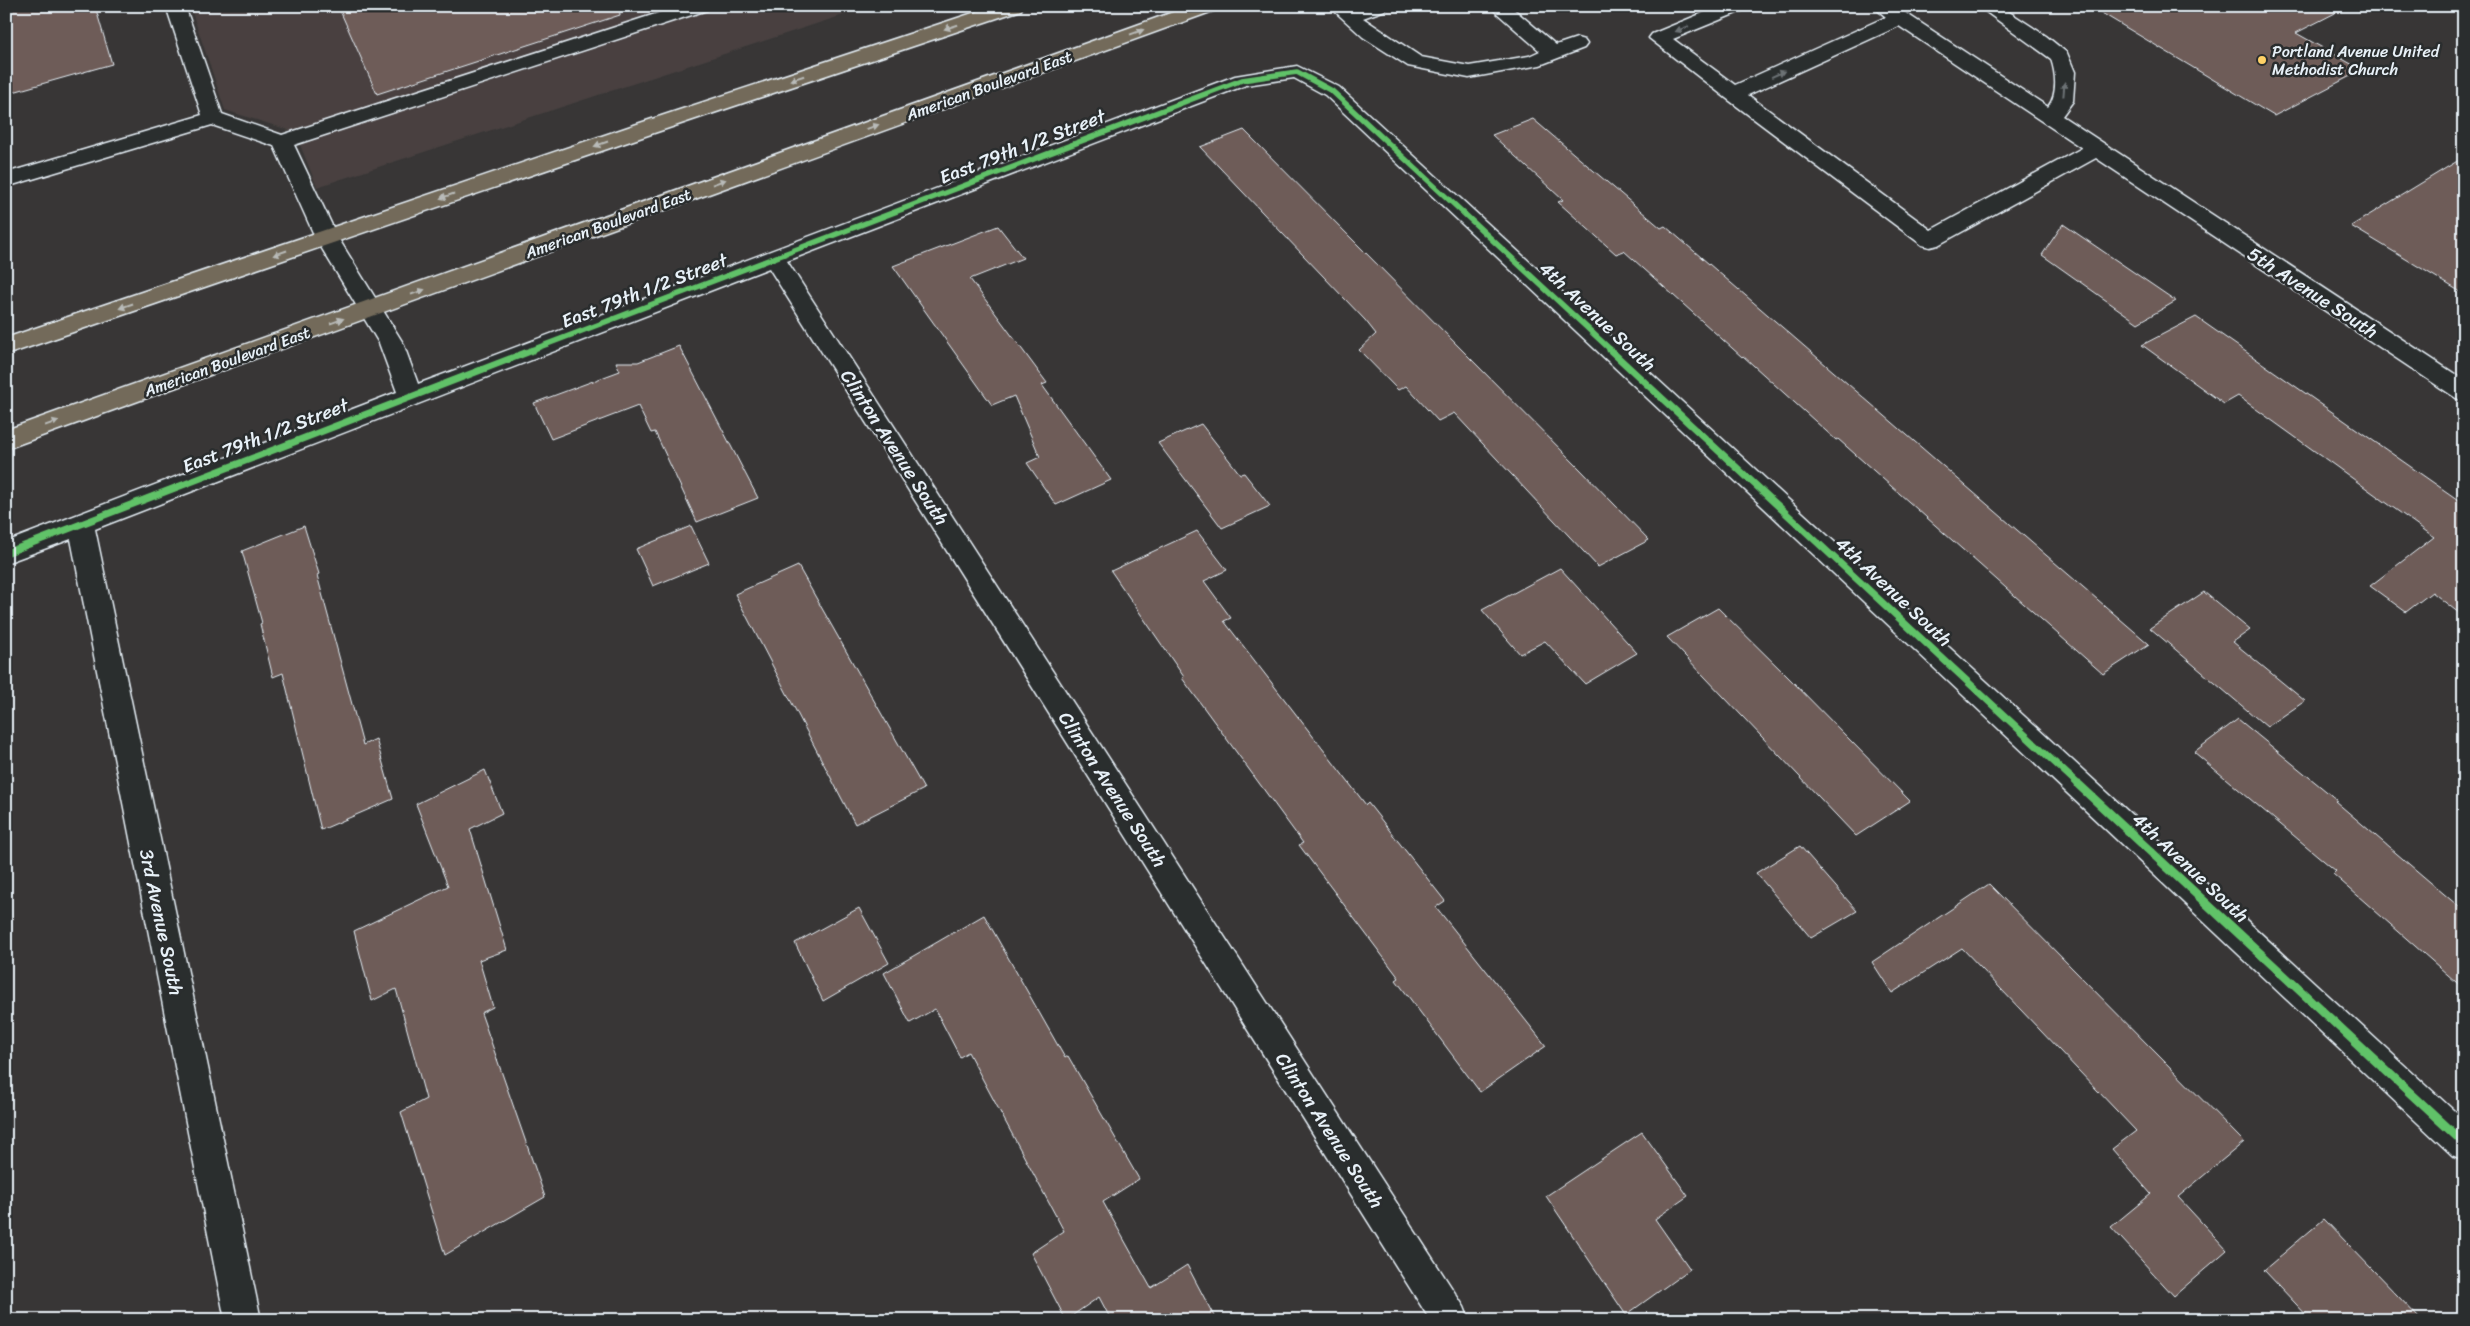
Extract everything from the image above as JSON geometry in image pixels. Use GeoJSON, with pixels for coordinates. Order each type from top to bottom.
{"type":"FeatureCollection","features":[{"type":"Feature","properties":{"kind":"main road"},"geometry":{"type":"LineString","coordinates":[[6,347],[326,237],[1014,6]]}},
{"type":"Feature","properties":{"kind":"main road","name":"American Boulevard East"},"geometry":{"type":"LineString","coordinates":[[6,440],[372,308],[1178,11],[1209,6]]}},
{"type":"Feature","properties":{"kind":"street"},"geometry":{"type":"LineString","coordinates":[[175,6],[213,118]]}},
{"type":"Feature","properties":{"kind":"street"},"geometry":{"type":"LineString","coordinates":[[6,180],[213,118],[282,142],[700,6]]}},
{"type":"Feature","properties":{"kind":"street"},"geometry":{"type":"LineString","coordinates":[[1344,11],[1378,6]]}},
{"type":"Feature","properties":{"kind":"street"},"geometry":{"type":"LineString","coordinates":[[1498,6],[1554,53]]}},
{"type":"Feature","properties":{"kind":"street"},"geometry":{"type":"LineString","coordinates":[[1737,6],[1659,38],[1930,240],[2097,149]]}},
{"type":"Feature","properties":{"kind":"street","name":"5th Avenue South"},"geometry":{"type":"LineString","coordinates":[[1882,6],[2464,392]]}},
{"type":"Feature","properties":{"kind":"street"},"geometry":{"type":"LineString","coordinates":[[1987,6],[2039,40],[2060,57],[2065,72],[2063,101],[2050,118]]}},
{"type":"Feature","properties":{"kind":"street"},"geometry":{"type":"LineString","coordinates":[[1344,11],[1370,33],[1415,62],[1469,72],[1533,61],[1577,44]]}},
{"type":"Feature","properties":{"kind":"street"},"geometry":{"type":"LineString","coordinates":[[1733,94],[1900,18]]}},
{"type":"Feature","properties":{"kind":"street","name":"East 79th 1/2 Street"},"geometry":{"type":"LineString","coordinates":[[6,553],[411,396],[1242,80],[1297,72]]}},
{"type":"Feature","properties":{"kind":"street","name":"4th Avenue South"},"geometry":{"type":"LineString","coordinates":[[1297,72],[1332,91],[1339,97],[2464,1143]]}},
{"type":"Feature","properties":{"kind":"street"},"geometry":{"type":"LineString","coordinates":[[282,142],[326,237],[372,308],[391,343],[411,396]]}},
{"type":"Feature","properties":{"kind":"street","name":"Clinton Avenue South"},"geometry":{"type":"LineString","coordinates":[[774,258],[1451,1320]]}},
{"type":"Feature","properties":{"kind":"street","name":"3rd Avenue South"},"geometry":{"type":"LineString","coordinates":[[81,525],[243,1320]]}},
{"type":"Feature","properties":{"kind":"shaded area"},"geometry":{"type":"Polygon","coordinates":[[[190,6],[871,6],[317,187],[295,132],[225,110],[190,6]]]}},
{"type":"Feature","properties":{"kind":"building"},"geometry":{"type":"Polygon","coordinates":[[[6,6],[95,6],[112,64],[6,94],[6,6]]]}},
{"type":"Feature","properties":{"kind":"building"},"geometry":{"type":"Polygon","coordinates":[[[338,6],[619,6],[620,15],[377,94],[338,6]]]}},
{"type":"Feature","properties":{"kind":"building","name":"Portland Avenue United Methodist Church"},"geometry":{"type":"Polygon","coordinates":[[[2090,6],[2349,6],[2296,33],[2362,70],[2274,116],[2090,6]]]}},
{"type":"Feature","properties":{"kind":"building"},"geometry":{"type":"Polygon","coordinates":[[[1533,119],[1661,228],[1665,226],[2149,644],[2103,674],[1624,251],[1616,254],[1558,202],[1563,200],[1492,135],[1533,119]]]}},
{"type":"Feature","properties":{"kind":"building"},"geometry":{"type":"Polygon","coordinates":[[[1244,130],[1649,540],[1598,567],[1454,413],[1438,421],[1406,386],[1398,390],[1359,350],[1376,334],[1365,320],[1200,147],[1244,130]]]}},
{"type":"Feature","properties":{"kind":"building"},"geometry":{"type":"Polygon","coordinates":[[[2464,157],[2464,294],[2351,226],[2464,157]]]}},
{"type":"Feature","properties":{"kind":"building"},"geometry":{"type":"Polygon","coordinates":[[[2063,224],[2176,301],[2138,323],[2042,255],[2063,224]]]}},
{"type":"Feature","properties":{"kind":"building"},"geometry":{"type":"Polygon","coordinates":[[[998,226],[1023,258],[970,279],[1047,383],[1042,385],[1111,480],[1056,505],[1027,463],[1040,457],[1014,396],[992,405],[893,266],[998,226]]]}},
{"type":"Feature","properties":{"kind":"building"},"geometry":{"type":"Polygon","coordinates":[[[2196,317],[2464,504],[2464,617],[2432,592],[2406,612],[2370,586],[2434,537],[2238,396],[2224,404],[2142,345],[2196,317]]]}},
{"type":"Feature","properties":{"kind":"building"},"geometry":{"type":"Polygon","coordinates":[[[679,346],[758,498],[697,522],[655,432],[651,433],[638,406],[551,439],[534,403],[620,371],[616,362],[638,362],[679,346]]]}},
{"type":"Feature","properties":{"kind":"building"},"geometry":{"type":"Polygon","coordinates":[[[1201,424],[1240,474],[1244,473],[1270,506],[1222,528],[1158,443],[1201,424]]]}},
{"type":"Feature","properties":{"kind":"building"},"geometry":{"type":"Polygon","coordinates":[[[304,526],[319,574],[317,575],[363,745],[376,739],[393,799],[321,830],[283,673],[273,677],[260,624],[262,623],[242,551],[304,526]]]}},
{"type":"Feature","properties":{"kind":"building"},"geometry":{"type":"Polygon","coordinates":[[[691,526],[709,563],[653,586],[636,549],[691,526]]]}},
{"type":"Feature","properties":{"kind":"building"},"geometry":{"type":"Polygon","coordinates":[[[1197,531],[1227,570],[1204,581],[1231,618],[1224,621],[1366,805],[1368,803],[1445,901],[1436,907],[1546,1046],[1480,1092],[1396,980],[1399,978],[1299,845],[1303,843],[1182,678],[1184,677],[1111,571],[1197,531]]]}},
{"type":"Feature","properties":{"kind":"building"},"geometry":{"type":"Polygon","coordinates":[[[798,566],[924,789],[855,824],[735,594],[798,566]]]}},
{"type":"Feature","properties":{"kind":"building"},"geometry":{"type":"Polygon","coordinates":[[[1560,568],[1637,653],[1585,684],[1545,641],[1520,654],[1482,610],[1560,568]]]}},
{"type":"Feature","properties":{"kind":"building"},"geometry":{"type":"Polygon","coordinates":[[[2204,592],[2250,630],[2233,642],[2305,701],[2267,727],[2150,628],[2204,592]]]}},
{"type":"Feature","properties":{"kind":"building"},"geometry":{"type":"Polygon","coordinates":[[[1718,608],[1910,801],[1856,836],[1667,637],[1718,608]]]}},
{"type":"Feature","properties":{"kind":"building"},"geometry":{"type":"Polygon","coordinates":[[[2238,719],[2337,800],[2335,801],[2464,911],[2464,989],[2333,874],[2336,871],[2194,752],[2238,719]]]}},
{"type":"Feature","properties":{"kind":"building"},"geometry":{"type":"Polygon","coordinates":[[[485,770],[502,813],[470,829],[507,950],[479,960],[493,1007],[481,1013],[545,1197],[445,1255],[401,1112],[426,1099],[396,989],[372,1001],[354,931],[448,886],[416,804],[485,770]]]}},
{"type":"Feature","properties":{"kind":"building"},"geometry":{"type":"Polygon","coordinates":[[[1800,846],[1857,911],[1811,938],[1756,873],[1800,846]]]}},
{"type":"Feature","properties":{"kind":"building"},"geometry":{"type":"Polygon","coordinates":[[[1989,884],[2244,1142],[2178,1197],[2227,1250],[2174,1296],[2111,1227],[2151,1194],[2112,1149],[2136,1131],[1962,948],[1892,993],[1872,962],[1989,884]]]}},
{"type":"Feature","properties":{"kind":"building"},"geometry":{"type":"Polygon","coordinates":[[[859,908],[889,963],[823,1001],[795,943],[859,908]]]}},
{"type":"Feature","properties":{"kind":"building"},"geometry":{"type":"Polygon","coordinates":[[[984,915],[1065,1058],[1068,1056],[1139,1179],[1103,1202],[1151,1288],[1187,1265],[1216,1320],[1103,1320],[1109,1316],[1099,1297],[1066,1320],[1031,1253],[1064,1231],[968,1052],[960,1057],[935,1009],[910,1023],[884,973],[984,915]]]}},
{"type":"Feature","properties":{"kind":"building"},"geometry":{"type":"Polygon","coordinates":[[[1642,1132],[1688,1196],[1655,1219],[1690,1269],[1626,1315],[1546,1196],[1642,1132]]]}},
{"type":"Feature","properties":{"kind":"building"},"geometry":{"type":"Polygon","coordinates":[[[2324,1219],[2421,1320],[2311,1320],[2264,1270],[2324,1219]]]}},
{"type":"Feature","properties":{"kind":"cycle path"},"geometry":{"type":"LineString","coordinates":[[6,553],[411,396],[1242,80],[1297,72],[1332,91],[2464,1143]]}},
{"type":"Feature","properties":{"kind":"place","name":"Portland Avenue United Methodist Church"},"geometry":{"type":"Point","coordinates":[2262,60]}}]}
